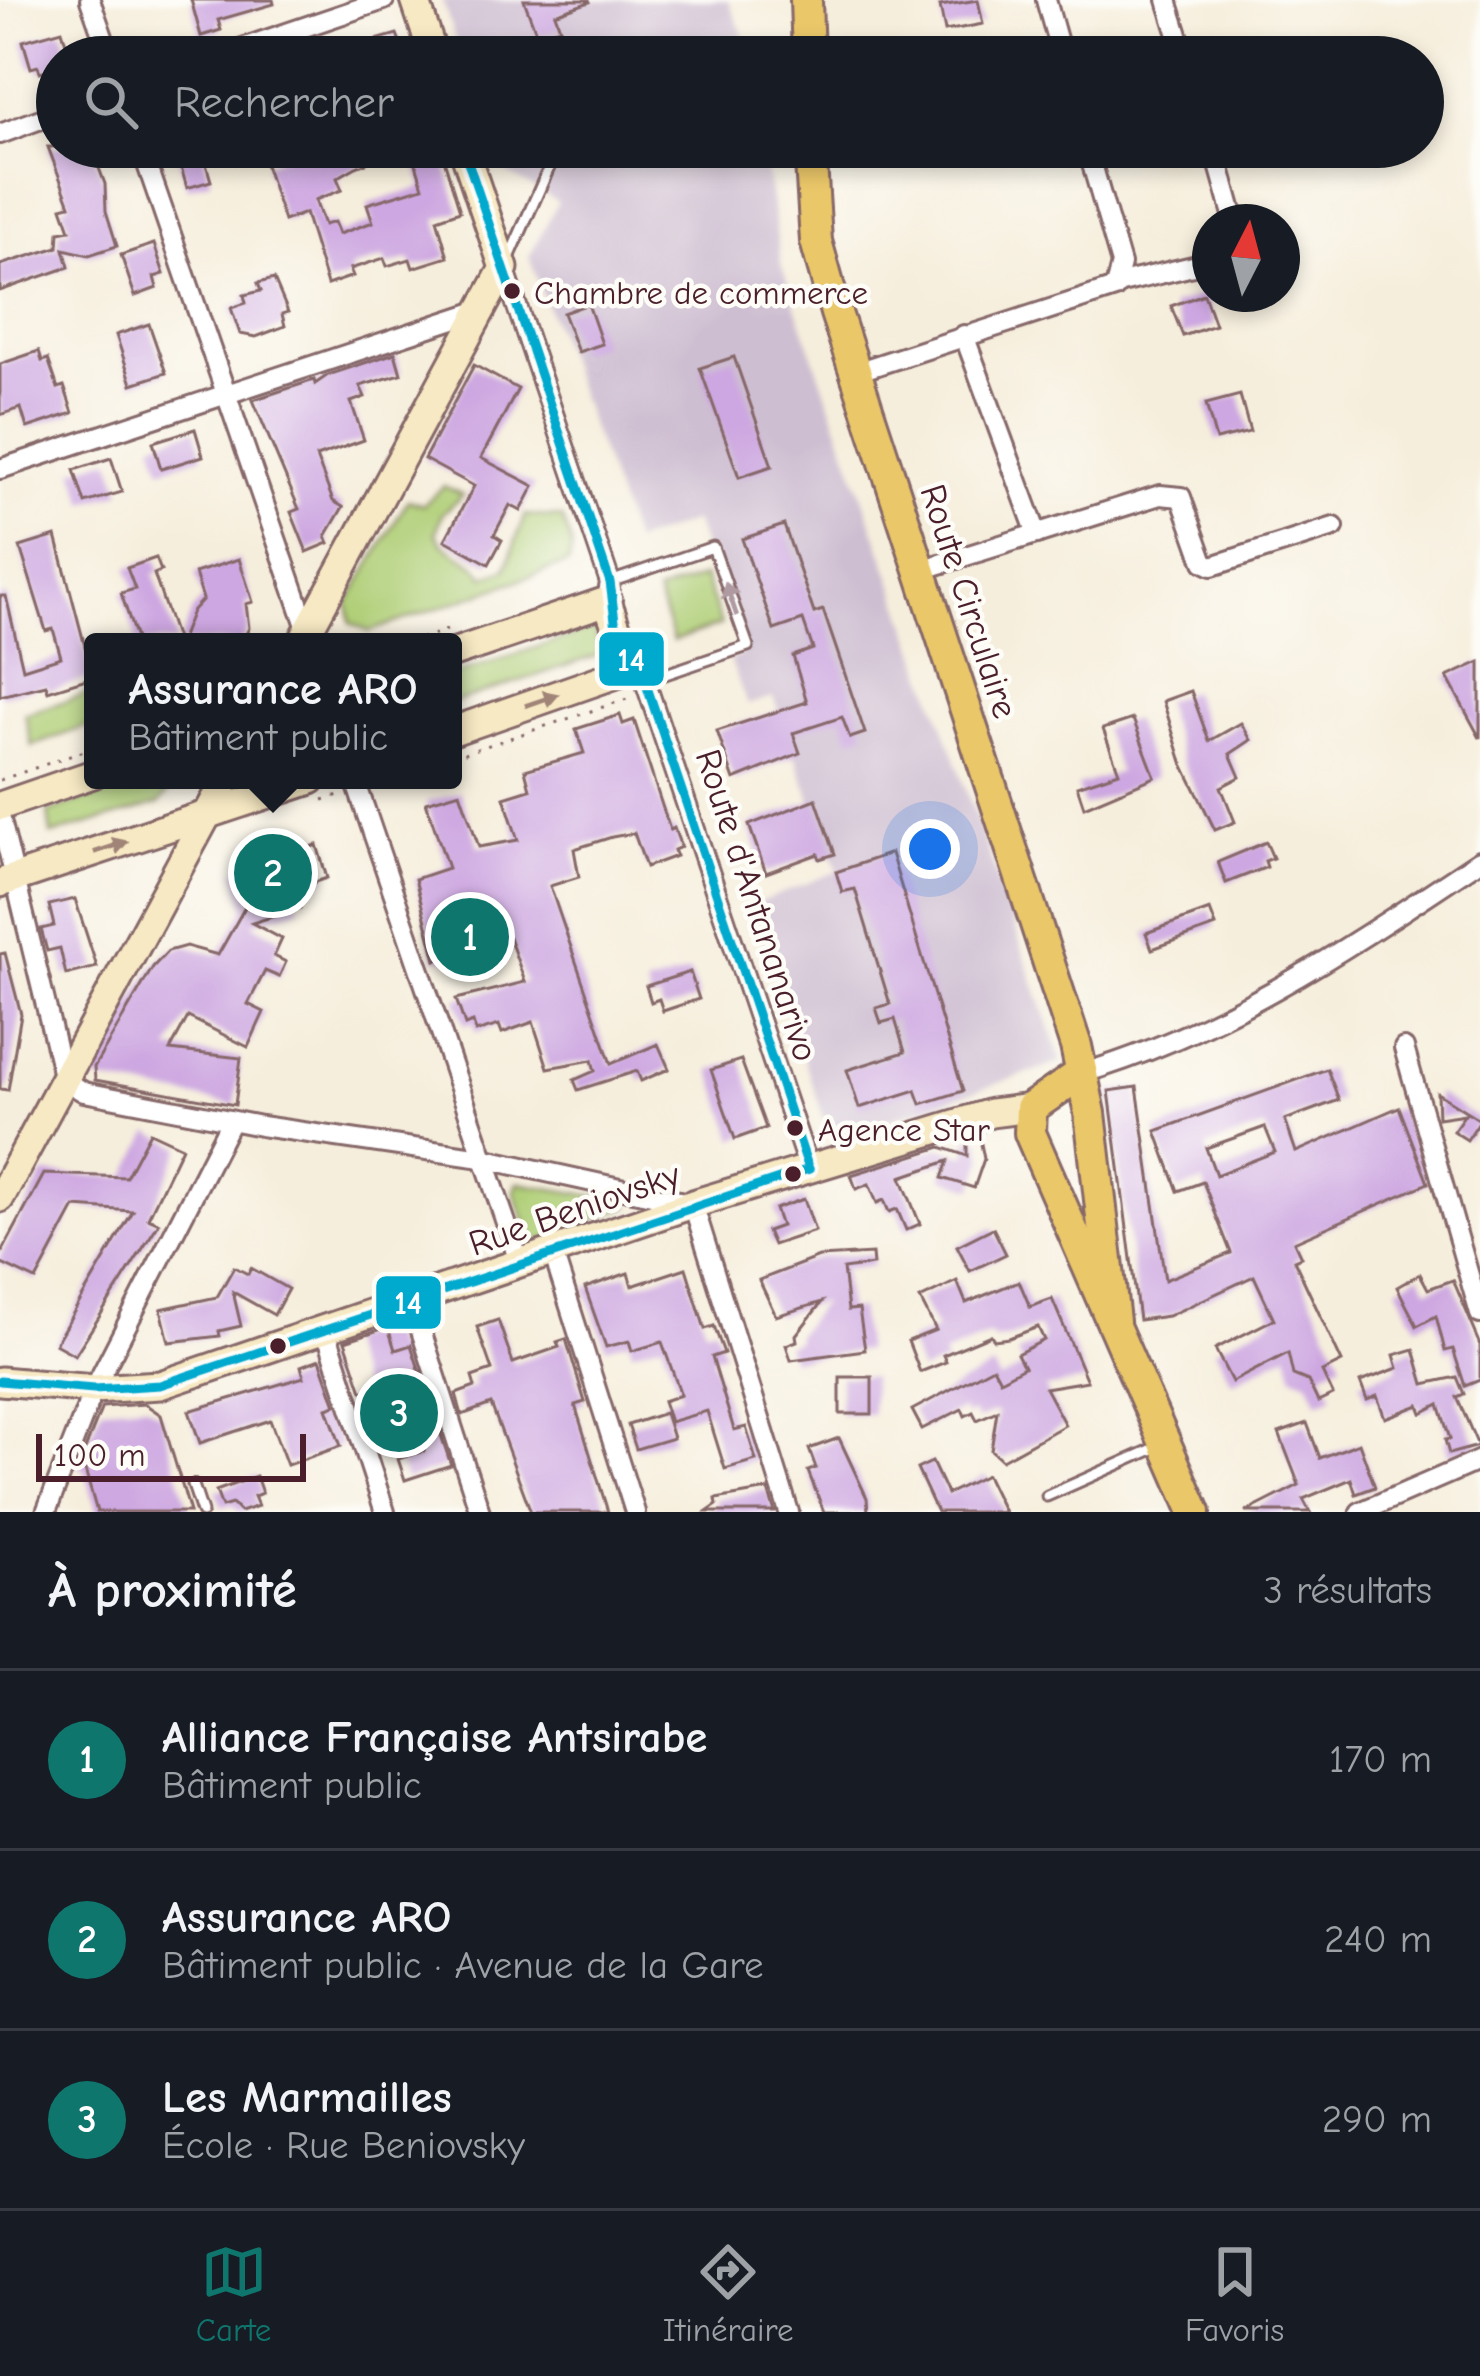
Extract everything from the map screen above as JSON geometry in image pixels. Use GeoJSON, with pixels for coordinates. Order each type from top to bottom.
{"type":"FeatureCollection","features":[{"type":"Feature","properties":{"kind":"main road"},"geometry":{"type":"LineString","coordinates":[[806,0],[807,36]]}},
{"type":"Feature","properties":{"kind":"main road","name":"Route Circulaire"},"geometry":{"type":"LineString","coordinates":[[811,168],[816,241],[918,572],[1076,1046],[1079,1098],[1114,1321]]}},
{"type":"Feature","properties":{"kind":"main road"},"geometry":{"type":"LineString","coordinates":[[1037,1144],[1064,1153],[1077,1148],[1079,1098],[1042,1095],[1031,1108],[1030,1133],[1195,1512]]}},
{"type":"Feature","properties":{"kind":"street"},"geometry":{"type":"LineString","coordinates":[[91,0],[103,36]]}},
{"type":"Feature","properties":{"kind":"street"},"geometry":{"type":"LineString","coordinates":[[278,36],[385,0]]}},
{"type":"Feature","properties":{"kind":"street"},"geometry":{"type":"LineString","coordinates":[[415,0],[427,36]]}},
{"type":"Feature","properties":{"kind":"street"},"geometry":{"type":"LineString","coordinates":[[1046,0],[1056,36]]}},
{"type":"Feature","properties":{"kind":"street"},"geometry":{"type":"LineString","coordinates":[[1167,0],[1178,36]]}},
{"type":"Feature","properties":{"kind":"street"},"geometry":{"type":"LineString","coordinates":[[0,134],[36,121]]}},
{"type":"Feature","properties":{"kind":"street"},"geometry":{"type":"LineString","coordinates":[[148,168],[305,633]]}},
{"type":"Feature","properties":{"kind":"street"},"geometry":{"type":"LineString","coordinates":[[462,729],[642,681],[608,592],[471,168]]}},
{"type":"Feature","properties":{"kind":"street"},"geometry":{"type":"LineString","coordinates":[[1094,168],[1121,264],[1117,284]]}},
{"type":"Feature","properties":{"kind":"street"},"geometry":{"type":"LineString","coordinates":[[1220,168],[1230,204]]}},
{"type":"Feature","properties":{"kind":"street"},"geometry":{"type":"LineString","coordinates":[[856,372],[1117,284],[1192,266]]}},
{"type":"Feature","properties":{"kind":"street"},"geometry":{"type":"LineString","coordinates":[[310,633],[504,268]]}},
{"type":"Feature","properties":{"kind":"street"},"geometry":{"type":"LineString","coordinates":[[0,469],[481,310]]}},
{"type":"Feature","properties":{"kind":"street"},"geometry":{"type":"LineString","coordinates":[[964,334],[1037,534]]}},
{"type":"Feature","properties":{"kind":"street"},"geometry":{"type":"LineString","coordinates":[[918,572],[1172,495],[1186,505],[1204,562],[1212,566],[1334,527]]}},
{"type":"Feature","properties":{"kind":"street"},"geometry":{"type":"LineString","coordinates":[[462,649],[608,592]]}},
{"type":"Feature","properties":{"kind":"street","name":"Route d'Antananarivo"},"geometry":{"type":"LineString","coordinates":[[642,681],[808,1169]]}},
{"type":"Feature","properties":{"kind":"street"},"geometry":{"type":"LineString","coordinates":[[0,806],[84,777]]}},
{"type":"Feature","properties":{"kind":"street"},"geometry":{"type":"LineString","coordinates":[[0,1198],[221,789]]}},
{"type":"Feature","properties":{"kind":"street"},"geometry":{"type":"LineString","coordinates":[[9,880],[285,789]]}},
{"type":"Feature","properties":{"kind":"street"},"geometry":{"type":"LineString","coordinates":[[358,789],[520,1264]]}},
{"type":"Feature","properties":{"kind":"street"},"geometry":{"type":"LineString","coordinates":[[0,815],[9,880],[64,1080]]}},
{"type":"Feature","properties":{"kind":"street"},"geometry":{"type":"LineString","coordinates":[[1079,1098],[1136,1058],[1274,991],[1480,860]]}},
{"type":"Feature","properties":{"kind":"street"},"geometry":{"type":"LineString","coordinates":[[1404,1048],[1480,1314]]}},
{"type":"Feature","properties":{"kind":"street"},"geometry":{"type":"LineString","coordinates":[[64,1080],[112,1100],[482,1158],[693,1204],[789,1512]]}},
{"type":"Feature","properties":{"kind":"street","name":"Rue Beniovsky"},"geometry":{"type":"LineString","coordinates":[[0,1381],[94,1389],[160,1385],[693,1204],[991,1113],[1031,1108]]}},
{"type":"Feature","properties":{"kind":"street"},"geometry":{"type":"LineString","coordinates":[[46,1512],[94,1389],[232,1121]]}},
{"type":"Feature","properties":{"kind":"street"},"geometry":{"type":"LineString","coordinates":[[554,1252],[635,1512]]}},
{"type":"Feature","properties":{"kind":"street"},"geometry":{"type":"LineString","coordinates":[[412,1303],[480,1512]]}},
{"type":"Feature","properties":{"kind":"street"},"geometry":{"type":"LineString","coordinates":[[326,1331],[386,1512]]}},
{"type":"Feature","properties":{"kind":"street"},"geometry":{"type":"LineString","coordinates":[[1360,1512],[1480,1460]]}},
{"type":"Feature","properties":{"kind":"lane"},"geometry":{"type":"LineString","coordinates":[[504,268],[549,168]]}},
{"type":"Feature","properties":{"kind":"lane"},"geometry":{"type":"LineString","coordinates":[[608,592],[713,547],[748,646],[642,681]]}},
{"type":"Feature","properties":{"kind":"lane"},"geometry":{"type":"LineString","coordinates":[[1047,1496],[1162,1444]]}},
{"type":"Feature","properties":{"kind":"lane"},"geometry":{"type":"LineString","coordinates":[[193,1485],[202,1512]]}},
{"type":"Feature","properties":{"kind":"path"},"geometry":{"type":"LineString","coordinates":[[462,753],[642,681]]}},
{"type":"Feature","properties":{"kind":"path"},"geometry":{"type":"LineString","coordinates":[[0,780],[84,751]]}},
{"type":"Feature","properties":{"kind":"shaded area"},"geometry":{"type":"Polygon","coordinates":[[[442,0],[728,0],[744,36],[454,36],[442,0]]]}},
{"type":"Feature","properties":{"kind":"shaded area"},"geometry":{"type":"Polygon","coordinates":[[[498,168],[766,168],[781,264],[1062,1062],[842,1135],[827,1127],[752,905],[838,871],[773,697],[747,705],[730,660],[741,655],[694,521],[634,543],[529,257],[558,202],[498,168]]]}},
{"type":"Feature","properties":{"kind":"green space"},"geometry":{"type":"Polygon","coordinates":[[[444,486],[463,495],[442,514],[436,533],[484,577],[506,569],[525,515],[562,518],[572,546],[569,563],[369,632],[351,623],[348,603],[408,500],[423,505],[444,486]]]}},
{"type":"Feature","properties":{"kind":"green space"},"geometry":{"type":"Polygon","coordinates":[[[704,577],[721,625],[673,641],[657,593],[704,577]]]}},
{"type":"Feature","properties":{"kind":"green space"},"geometry":{"type":"Polygon","coordinates":[[[596,631],[599,655],[462,700],[462,672],[596,631]]]}},
{"type":"Feature","properties":{"kind":"green space"},"geometry":{"type":"Polygon","coordinates":[[[84,695],[84,727],[32,746],[25,714],[84,695]]]}},
{"type":"Feature","properties":{"kind":"green space"},"geometry":{"type":"Polygon","coordinates":[[[117,789],[170,789],[159,804],[51,835],[48,812],[117,789]]]}},
{"type":"Feature","properties":{"kind":"green space"},"geometry":{"type":"Polygon","coordinates":[[[518,1183],[626,1201],[629,1206],[532,1241],[514,1191],[518,1183]]]}},
{"type":"Feature","properties":{"kind":"building"},"geometry":{"type":"Polygon","coordinates":[[[191,0],[273,0],[274,4],[218,20],[221,30],[201,36],[191,0]]]}},
{"type":"Feature","properties":{"kind":"building"},"geometry":{"type":"Polygon","coordinates":[[[524,0],[590,2],[555,14],[560,28],[537,35],[524,0]]]}},
{"type":"Feature","properties":{"kind":"building"},"geometry":{"type":"Polygon","coordinates":[[[978,0],[983,24],[945,31],[940,6],[978,0]]]}},
{"type":"Feature","properties":{"kind":"building"},"geometry":{"type":"Polygon","coordinates":[[[36,37],[36,67],[31,68],[23,41],[36,37]]]}},
{"type":"Feature","properties":{"kind":"building"},"geometry":{"type":"Polygon","coordinates":[[[56,168],[99,168],[117,246],[89,255],[64,249],[69,267],[0,291],[0,265],[58,247],[59,232],[70,230],[62,207],[70,205],[56,168]]]}},
{"type":"Feature","properties":{"kind":"building"},"geometry":{"type":"Polygon","coordinates":[[[181,168],[207,168],[211,181],[187,188],[181,168]]]}},
{"type":"Feature","properties":{"kind":"building"},"geometry":{"type":"Polygon","coordinates":[[[266,168],[354,168],[337,178],[342,190],[315,200],[324,225],[334,222],[339,234],[373,222],[367,204],[423,187],[417,168],[447,168],[460,211],[437,219],[448,257],[413,268],[410,259],[387,266],[384,258],[350,269],[353,276],[327,285],[305,213],[284,221],[266,168]]]}},
{"type":"Feature","properties":{"kind":"building"},"geometry":{"type":"Polygon","coordinates":[[[154,244],[164,274],[154,277],[157,288],[135,296],[121,255],[154,244]]]}},
{"type":"Feature","properties":{"kind":"building"},"geometry":{"type":"Polygon","coordinates":[[[274,279],[288,312],[282,314],[285,326],[256,337],[240,334],[231,308],[246,303],[244,295],[261,291],[258,283],[274,279]]]}},
{"type":"Feature","properties":{"kind":"building"},"geometry":{"type":"Polygon","coordinates":[[[1192,298],[1192,312],[1210,312],[1215,325],[1183,336],[1171,306],[1192,298]]]}},
{"type":"Feature","properties":{"kind":"building"},"geometry":{"type":"Polygon","coordinates":[[[588,304],[602,344],[578,352],[563,313],[588,304]]]}},
{"type":"Feature","properties":{"kind":"building"},"geometry":{"type":"Polygon","coordinates":[[[149,324],[166,373],[132,384],[116,335],[149,324]]]}},
{"type":"Feature","properties":{"kind":"building"},"geometry":{"type":"Polygon","coordinates":[[[39,351],[42,361],[48,359],[58,388],[64,386],[73,413],[27,428],[21,408],[0,415],[0,364],[39,351]]]}},
{"type":"Feature","properties":{"kind":"building"},"geometry":{"type":"Polygon","coordinates":[[[395,353],[401,374],[360,386],[365,397],[351,402],[364,440],[316,457],[333,501],[343,507],[326,536],[329,543],[307,552],[291,512],[299,509],[253,400],[314,380],[315,384],[328,375],[395,353]]]}},
{"type":"Feature","properties":{"kind":"building"},"geometry":{"type":"Polygon","coordinates":[[[734,357],[772,466],[739,477],[700,368],[734,357]]]}},
{"type":"Feature","properties":{"kind":"building"},"geometry":{"type":"Polygon","coordinates":[[[474,365],[518,389],[481,458],[534,486],[521,511],[510,505],[494,535],[502,540],[489,564],[445,540],[474,486],[424,459],[474,365]]]}},
{"type":"Feature","properties":{"kind":"building"},"geometry":{"type":"Polygon","coordinates":[[[1240,395],[1250,432],[1216,440],[1206,404],[1240,395]]]}},
{"type":"Feature","properties":{"kind":"building"},"geometry":{"type":"Polygon","coordinates":[[[195,429],[203,456],[161,469],[153,442],[195,429]]]}},
{"type":"Feature","properties":{"kind":"building"},"geometry":{"type":"Polygon","coordinates":[[[111,458],[122,492],[85,503],[74,470],[111,458]]]}},
{"type":"Feature","properties":{"kind":"building"},"geometry":{"type":"Polygon","coordinates":[[[784,525],[814,613],[823,610],[865,733],[850,738],[842,717],[793,733],[800,753],[734,780],[717,731],[807,702],[793,656],[813,649],[803,620],[774,630],[742,539],[784,525]]]}},
{"type":"Feature","properties":{"kind":"building"},"geometry":{"type":"Polygon","coordinates":[[[56,536],[84,643],[84,680],[48,691],[46,685],[0,696],[0,596],[6,596],[23,669],[61,657],[53,629],[46,631],[20,547],[56,536]]]}},
{"type":"Feature","properties":{"kind":"building"},"geometry":{"type":"Polygon","coordinates":[[[156,558],[161,571],[154,574],[174,633],[134,633],[121,593],[135,589],[127,568],[156,558]]]}},
{"type":"Feature","properties":{"kind":"building"},"geometry":{"type":"Polygon","coordinates":[[[239,559],[253,602],[246,604],[246,633],[183,633],[203,599],[195,573],[239,559]]]}},
{"type":"Feature","properties":{"kind":"building"},"geometry":{"type":"Polygon","coordinates":[[[1480,662],[1480,738],[1447,677],[1480,662]]]}},
{"type":"Feature","properties":{"kind":"building"},"geometry":{"type":"Polygon","coordinates":[[[1191,691],[1209,741],[1241,723],[1251,740],[1230,754],[1240,777],[1221,787],[1235,822],[1215,830],[1182,762],[1163,701],[1191,691]]]}},
{"type":"Feature","properties":{"kind":"building"},"geometry":{"type":"Polygon","coordinates":[[[620,715],[623,724],[634,720],[670,830],[674,828],[681,847],[674,850],[676,856],[646,867],[634,833],[612,837],[574,849],[579,877],[550,886],[611,1064],[658,1044],[669,1069],[641,1081],[637,1071],[578,1090],[574,1080],[595,1071],[592,1060],[548,1068],[533,1022],[502,1033],[499,1025],[476,1032],[473,1022],[465,1025],[456,999],[525,982],[509,937],[436,960],[415,879],[448,868],[426,802],[460,792],[479,847],[518,840],[504,797],[530,789],[525,770],[584,753],[576,729],[620,715]]]}},
{"type":"Feature","properties":{"kind":"building"},"geometry":{"type":"Polygon","coordinates":[[[1133,719],[1155,777],[1084,807],[1077,786],[1119,772],[1103,729],[1133,719]]]}},
{"type":"Feature","properties":{"kind":"building"},"geometry":{"type":"Polygon","coordinates":[[[816,799],[835,854],[820,859],[818,854],[766,873],[749,825],[816,799]]]}},
{"type":"Feature","properties":{"kind":"building"},"geometry":{"type":"Polygon","coordinates":[[[1266,842],[1273,858],[1265,861],[1267,867],[1226,883],[1218,862],[1266,842]]]}},
{"type":"Feature","properties":{"kind":"building"},"geometry":{"type":"Polygon","coordinates":[[[317,845],[327,878],[294,889],[300,908],[252,923],[282,939],[274,956],[286,962],[279,977],[265,971],[248,1004],[264,1012],[248,1047],[188,1017],[170,1050],[241,1058],[235,1105],[95,1080],[94,1067],[153,967],[168,951],[186,946],[218,955],[245,907],[234,871],[317,845]]]}},
{"type":"Feature","properties":{"kind":"building"},"geometry":{"type":"Polygon","coordinates":[[[891,853],[963,1091],[921,1104],[916,1090],[859,1108],[847,1070],[905,1052],[895,1019],[881,1023],[876,1008],[890,1004],[855,889],[842,892],[836,872],[891,853]]]}},
{"type":"Feature","properties":{"kind":"building"},"geometry":{"type":"Polygon","coordinates":[[[75,899],[97,967],[66,975],[60,948],[47,951],[41,929],[54,926],[49,905],[75,899]]]}},
{"type":"Feature","properties":{"kind":"building"},"geometry":{"type":"Polygon","coordinates":[[[1210,910],[1216,926],[1152,949],[1146,933],[1210,910]]]}},
{"type":"Feature","properties":{"kind":"building"},"geometry":{"type":"Polygon","coordinates":[[[5,953],[21,1014],[8,1090],[0,1089],[0,954],[5,953]]]}},
{"type":"Feature","properties":{"kind":"building"},"geometry":{"type":"Polygon","coordinates":[[[690,972],[699,999],[663,1011],[659,999],[651,1002],[646,986],[690,972]]]}},
{"type":"Feature","properties":{"kind":"building"},"geometry":{"type":"Polygon","coordinates":[[[741,1060],[766,1128],[735,1139],[711,1070],[741,1060]]]}},
{"type":"Feature","properties":{"kind":"building"},"geometry":{"type":"Polygon","coordinates":[[[1327,1069],[1339,1100],[1285,1120],[1296,1152],[1399,1107],[1428,1183],[1294,1242],[1301,1257],[1294,1260],[1342,1362],[1322,1372],[1333,1395],[1318,1402],[1308,1381],[1293,1375],[1288,1353],[1232,1382],[1215,1349],[1274,1319],[1254,1276],[1168,1316],[1139,1320],[1109,1091],[1137,1087],[1165,1280],[1231,1253],[1203,1182],[1178,1191],[1156,1131],[1327,1069]],[[1265,1127],[1206,1148],[1216,1175],[1275,1152],[1265,1127]]]}},
{"type":"Feature","properties":{"kind":"building"},"geometry":{"type":"Polygon","coordinates":[[[1437,1093],[1480,1120],[1467,1140],[1453,1131],[1465,1114],[1438,1118],[1437,1093]]]}},
{"type":"Feature","properties":{"kind":"building"},"geometry":{"type":"Polygon","coordinates":[[[150,1132],[182,1147],[148,1218],[159,1223],[75,1355],[55,1344],[133,1211],[75,1207],[36,1280],[0,1263],[0,1256],[44,1174],[126,1177],[150,1132]]]}},
{"type":"Feature","properties":{"kind":"building"},"geometry":{"type":"Polygon","coordinates":[[[967,1139],[980,1139],[984,1159],[974,1188],[942,1178],[948,1161],[901,1177],[920,1224],[906,1230],[897,1209],[889,1212],[884,1200],[877,1203],[869,1184],[856,1189],[851,1175],[941,1147],[967,1156],[967,1139]]]}},
{"type":"Feature","properties":{"kind":"building"},"geometry":{"type":"Polygon","coordinates":[[[804,1199],[815,1231],[773,1245],[767,1231],[781,1226],[775,1209],[804,1199]]]}},
{"type":"Feature","properties":{"kind":"building"},"geometry":{"type":"Polygon","coordinates":[[[993,1228],[1006,1254],[970,1271],[957,1246],[993,1228]]]}},
{"type":"Feature","properties":{"kind":"building"},"geometry":{"type":"Polygon","coordinates":[[[872,1254],[873,1265],[843,1269],[848,1310],[859,1309],[865,1350],[791,1360],[786,1345],[797,1341],[796,1335],[822,1302],[776,1316],[759,1280],[819,1257],[872,1254]]]}},
{"type":"Feature","properties":{"kind":"building"},"geometry":{"type":"Polygon","coordinates":[[[234,1267],[248,1274],[251,1268],[288,1289],[274,1315],[233,1292],[241,1326],[219,1331],[220,1336],[169,1342],[161,1309],[217,1297],[234,1267]]]}},
{"type":"Feature","properties":{"kind":"building"},"geometry":{"type":"Polygon","coordinates":[[[686,1268],[705,1329],[714,1326],[724,1353],[712,1357],[734,1430],[746,1427],[756,1460],[725,1469],[707,1411],[670,1422],[663,1401],[681,1395],[662,1342],[632,1351],[629,1341],[606,1347],[585,1288],[628,1273],[632,1286],[686,1268]]]}},
{"type":"Feature","properties":{"kind":"building"},"geometry":{"type":"Polygon","coordinates":[[[1420,1274],[1428,1289],[1453,1280],[1480,1343],[1480,1380],[1465,1386],[1453,1349],[1445,1351],[1436,1316],[1417,1326],[1397,1287],[1420,1274]]]}},
{"type":"Feature","properties":{"kind":"building"},"geometry":{"type":"Polygon","coordinates":[[[957,1281],[966,1303],[1019,1281],[1030,1307],[1052,1299],[1087,1381],[1045,1388],[1065,1425],[1002,1460],[991,1450],[997,1411],[977,1420],[973,1412],[965,1416],[962,1409],[922,1429],[912,1410],[993,1367],[1000,1380],[1024,1367],[1017,1354],[1044,1340],[1038,1327],[1009,1338],[994,1340],[991,1335],[943,1355],[946,1362],[920,1372],[908,1341],[936,1330],[920,1299],[957,1281]]]}},
{"type":"Feature","properties":{"kind":"building"},"geometry":{"type":"Polygon","coordinates":[[[498,1320],[513,1363],[559,1347],[557,1342],[566,1339],[585,1402],[575,1405],[608,1512],[531,1512],[491,1404],[462,1415],[456,1394],[475,1387],[472,1377],[492,1370],[477,1327],[498,1320]]]}},
{"type":"Feature","properties":{"kind":"building"},"geometry":{"type":"Polygon","coordinates":[[[388,1327],[395,1350],[411,1345],[451,1465],[405,1480],[398,1459],[424,1451],[401,1379],[362,1391],[345,1341],[388,1327]]]}},
{"type":"Feature","properties":{"kind":"building"},"geometry":{"type":"Polygon","coordinates":[[[1414,1349],[1424,1384],[1457,1377],[1464,1394],[1457,1397],[1478,1446],[1449,1454],[1445,1440],[1450,1439],[1439,1404],[1422,1413],[1419,1405],[1385,1418],[1377,1396],[1367,1400],[1360,1382],[1398,1368],[1394,1355],[1414,1349]]]}},
{"type":"Feature","properties":{"kind":"building"},"geometry":{"type":"Polygon","coordinates":[[[320,1359],[336,1405],[327,1408],[341,1446],[287,1465],[270,1420],[200,1443],[189,1411],[304,1377],[301,1366],[320,1359]]]}},
{"type":"Feature","properties":{"kind":"building"},"geometry":{"type":"Polygon","coordinates":[[[840,1377],[872,1377],[872,1414],[840,1414],[840,1377]]]}},
{"type":"Feature","properties":{"kind":"building"},"geometry":{"type":"Polygon","coordinates":[[[145,1404],[161,1415],[190,1512],[97,1512],[85,1470],[78,1467],[102,1407],[145,1404]]]}},
{"type":"Feature","properties":{"kind":"building"},"geometry":{"type":"Polygon","coordinates":[[[665,1413],[673,1438],[636,1449],[628,1425],[665,1413]]]}},
{"type":"Feature","properties":{"kind":"building"},"geometry":{"type":"Polygon","coordinates":[[[1307,1423],[1320,1458],[1359,1443],[1375,1487],[1356,1494],[1351,1479],[1303,1499],[1310,1512],[1246,1512],[1299,1485],[1279,1433],[1307,1423]]]}},
{"type":"Feature","properties":{"kind":"building"},"geometry":{"type":"Polygon","coordinates":[[[839,1438],[867,1498],[868,1512],[824,1512],[808,1471],[816,1468],[809,1449],[839,1438]]]}},
{"type":"Feature","properties":{"kind":"building"},"geometry":{"type":"Polygon","coordinates":[[[932,1462],[947,1494],[986,1475],[1004,1512],[937,1512],[917,1469],[932,1462]]]}},
{"type":"Feature","properties":{"kind":"building"},"geometry":{"type":"Polygon","coordinates":[[[256,1476],[262,1493],[254,1496],[258,1506],[240,1512],[232,1504],[222,1507],[216,1491],[256,1476]]]}},
{"type":"Feature","properties":{"kind":"building"},"geometry":{"type":"Polygon","coordinates":[[[768,1490],[775,1512],[707,1512],[717,1505],[716,1499],[768,1490]]]}},
{"type":"Feature","properties":{"kind":"transit line","name":"14"},"geometry":{"type":"LineString","coordinates":[[470,168],[610,582],[617,636],[645,681],[809,1169]]}},
{"type":"Feature","properties":{"kind":"transit line","name":"14"},"geometry":{"type":"LineString","coordinates":[[0,1381],[94,1389],[160,1385],[809,1169]]}},
{"type":"Feature","properties":{"kind":"place","name":"Chambre de commerce"},"geometry":{"type":"Point","coordinates":[512,291]}},
{"type":"Feature","properties":{"kind":"place","name":"Assurance ARO"},"geometry":{"type":"Point","coordinates":[273,873]}},
{"type":"Feature","properties":{"kind":"place","name":"Alliance Française Antsirabe"},"geometry":{"type":"Point","coordinates":[470,937]}},
{"type":"Feature","properties":{"kind":"place","name":"Agence Star"},"geometry":{"type":"Point","coordinates":[795,1128]}},
{"type":"Feature","properties":{"kind":"place","name":"Les Marmailles"},"geometry":{"type":"Point","coordinates":[399,1413]}}]}
